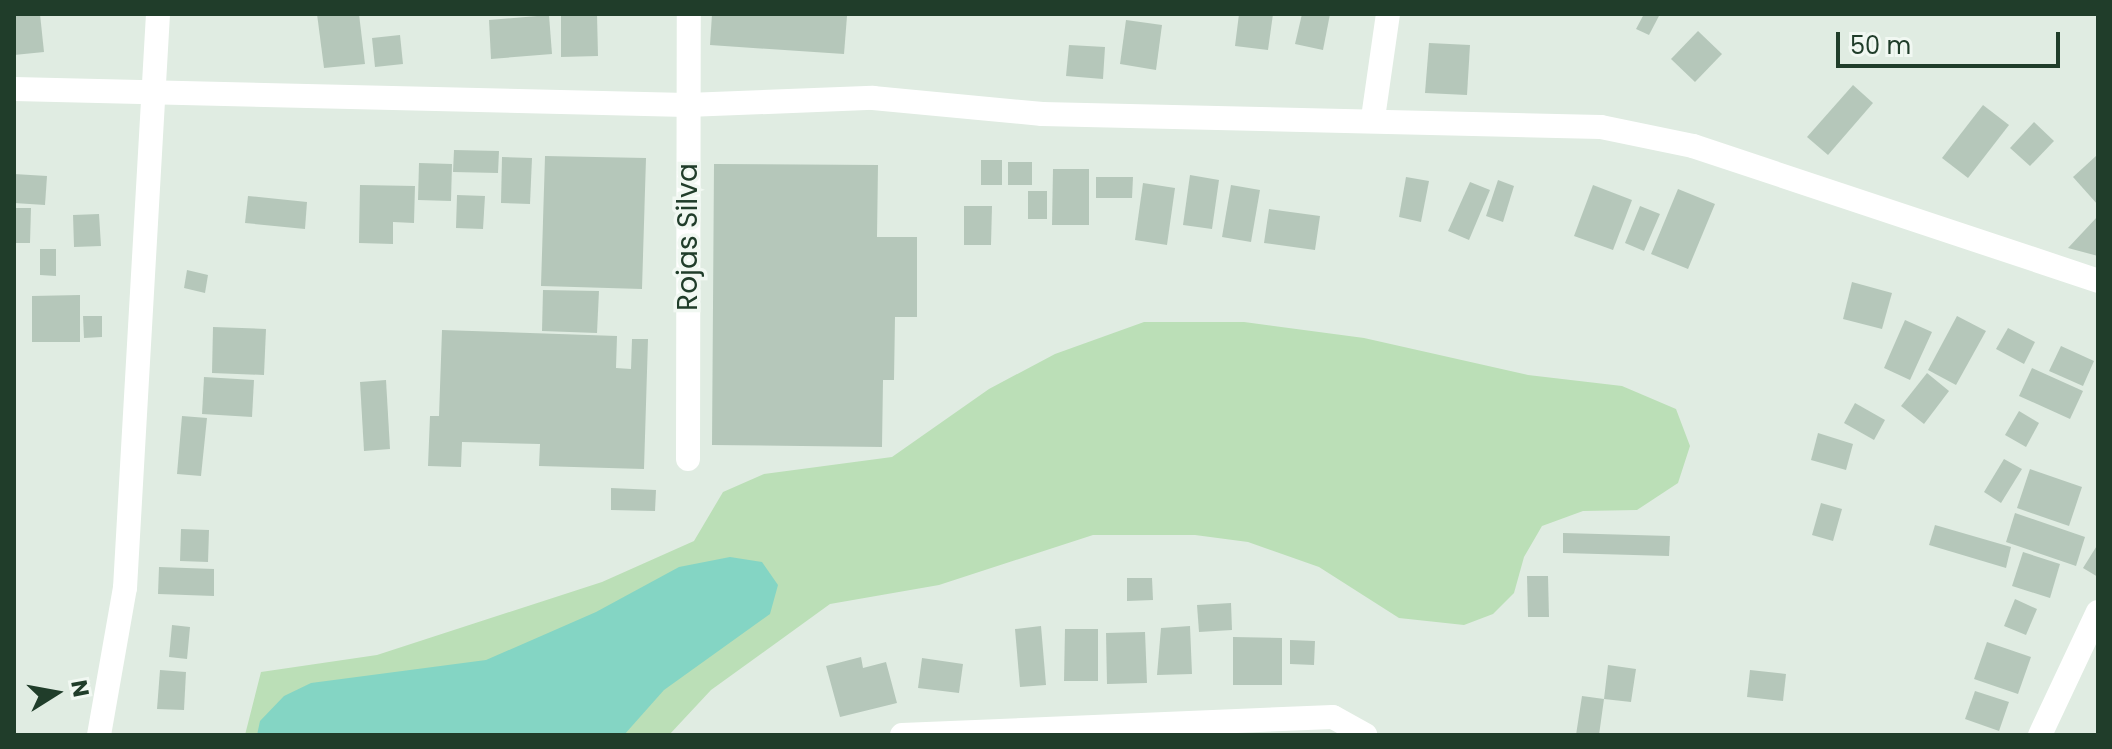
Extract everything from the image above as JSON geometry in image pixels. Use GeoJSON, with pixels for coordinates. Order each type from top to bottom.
{"type":"FeatureCollection","features":[{"type":"Feature","properties":{"kind":"street"},"geometry":{"type":"LineString","coordinates":[[99,735],[125,588],[157,91],[158,14]]}},
{"type":"Feature","properties":{"kind":"street","name":"Rojas Silva"},"geometry":{"type":"LineString","coordinates":[[688,459],[689,14]]}},
{"type":"Feature","properties":{"kind":"street"},"geometry":{"type":"LineString","coordinates":[[1373,118],[1388,14]]}},
{"type":"Feature","properties":{"kind":"street"},"geometry":{"type":"LineString","coordinates":[[14,89],[687,105],[873,98],[1042,114],[1373,118],[1601,127],[1693,146],[2098,281]]}},
{"type":"Feature","properties":{"kind":"street"},"geometry":{"type":"LineString","coordinates":[[2040,735],[2098,612]]}},
{"type":"Feature","properties":{"kind":"street"},"geometry":{"type":"LineString","coordinates":[[902,735],[1333,717],[1365,735]]}},
{"type":"Feature","properties":{"kind":"green space"},"geometry":{"type":"Polygon","coordinates":[[[1144,322],[1244,322],[1364,338],[1528,375],[1622,386],[1676,409],[1690,446],[1678,483],[1637,510],[1583,511],[1542,526],[1524,557],[1514,593],[1493,614],[1464,625],[1399,618],[1319,567],[1248,542],[1195,535],[1093,535],[939,585],[830,604],[711,690],[669,735],[245,735],[261,672],[377,655],[602,582],[694,541],[723,492],[764,474],[892,457],[989,389],[1055,354],[1144,322]]]}},
{"type":"Feature","properties":{"kind":"water"},"geometry":{"type":"Polygon","coordinates":[[[730,557],[762,562],[778,585],[770,614],[664,690],[624,735],[257,735],[260,721],[284,696],[311,683],[486,660],[596,612],[679,567],[730,557]]]}},
{"type":"Feature","properties":{"kind":"building"},"geometry":{"type":"Polygon","coordinates":[[[14,14],[40,14],[44,52],[14,55],[14,14]]]}},
{"type":"Feature","properties":{"kind":"building"},"geometry":{"type":"Polygon","coordinates":[[[317,14],[359,14],[365,64],[324,68],[317,14]]]}},
{"type":"Feature","properties":{"kind":"building"},"geometry":{"type":"Polygon","coordinates":[[[561,14],[597,14],[598,56],[561,57],[561,14]]]}},
{"type":"Feature","properties":{"kind":"building"},"geometry":{"type":"Polygon","coordinates":[[[712,14],[847,16],[844,54],[710,45],[712,14]]]}},
{"type":"Feature","properties":{"kind":"building"},"geometry":{"type":"Polygon","coordinates":[[[1239,14],[1273,14],[1268,50],[1235,46],[1239,14]]]}},
{"type":"Feature","properties":{"kind":"building"},"geometry":{"type":"Polygon","coordinates":[[[1302,14],[1330,14],[1323,50],[1295,44],[1302,14]]]}},
{"type":"Feature","properties":{"kind":"building"},"geometry":{"type":"Polygon","coordinates":[[[1644,14],[1660,14],[1649,35],[1636,29],[1644,14]]]}},
{"type":"Feature","properties":{"kind":"building"},"geometry":{"type":"Polygon","coordinates":[[[549,15],[552,54],[491,59],[489,20],[549,15]]]}},
{"type":"Feature","properties":{"kind":"building"},"geometry":{"type":"Polygon","coordinates":[[[1126,20],[1162,25],[1156,70],[1120,64],[1126,20]]]}},
{"type":"Feature","properties":{"kind":"building"},"geometry":{"type":"Polygon","coordinates":[[[1698,31],[1722,54],[1695,82],[1671,59],[1698,31]]]}},
{"type":"Feature","properties":{"kind":"building"},"geometry":{"type":"Polygon","coordinates":[[[400,35],[403,64],[375,67],[372,38],[400,35]]]}},
{"type":"Feature","properties":{"kind":"building"},"geometry":{"type":"Polygon","coordinates":[[[1429,43],[1470,45],[1467,95],[1425,93],[1429,43]]]}},
{"type":"Feature","properties":{"kind":"building"},"geometry":{"type":"Polygon","coordinates":[[[1069,45],[1105,47],[1103,79],[1066,76],[1069,45]]]}},
{"type":"Feature","properties":{"kind":"building"},"geometry":{"type":"Polygon","coordinates":[[[1853,85],[1873,103],[1828,155],[1807,137],[1853,85]]]}},
{"type":"Feature","properties":{"kind":"building"},"geometry":{"type":"Polygon","coordinates":[[[1983,105],[2009,125],[1968,178],[1942,158],[1983,105]]]}},
{"type":"Feature","properties":{"kind":"building"},"geometry":{"type":"Polygon","coordinates":[[[2034,122],[2054,141],[2030,166],[2010,148],[2034,122]]]}},
{"type":"Feature","properties":{"kind":"building"},"geometry":{"type":"Polygon","coordinates":[[[454,150],[499,151],[498,173],[453,172],[454,150]]]}},
{"type":"Feature","properties":{"kind":"building"},"geometry":{"type":"Polygon","coordinates":[[[545,156],[646,158],[642,289],[541,286],[545,156]]]}},
{"type":"Feature","properties":{"kind":"building"},"geometry":{"type":"Polygon","coordinates":[[[2096,156],[2098,158],[2098,205],[2073,177],[2096,156]]]}},
{"type":"Feature","properties":{"kind":"building"},"geometry":{"type":"Polygon","coordinates":[[[502,157],[532,158],[530,204],[501,203],[502,157]]]}},
{"type":"Feature","properties":{"kind":"building"},"geometry":{"type":"Polygon","coordinates":[[[981,160],[1002,160],[1002,185],[981,185],[981,160]]]}},
{"type":"Feature","properties":{"kind":"building"},"geometry":{"type":"Polygon","coordinates":[[[1008,162],[1032,162],[1032,185],[1008,185],[1008,162]]]}},
{"type":"Feature","properties":{"kind":"building"},"geometry":{"type":"Polygon","coordinates":[[[419,163],[452,164],[451,201],[418,200],[419,163]]]}},
{"type":"Feature","properties":{"kind":"building"},"geometry":{"type":"Polygon","coordinates":[[[714,164],[878,165],[877,237],[917,237],[917,317],[895,317],[894,380],[883,380],[882,447],[712,445],[714,164]]]}},
{"type":"Feature","properties":{"kind":"building"},"geometry":{"type":"Polygon","coordinates":[[[1053,169],[1089,169],[1089,225],[1052,225],[1053,169]]]}},
{"type":"Feature","properties":{"kind":"building"},"geometry":{"type":"Polygon","coordinates":[[[14,174],[47,176],[45,205],[14,203],[14,174]]]}},
{"type":"Feature","properties":{"kind":"building"},"geometry":{"type":"Polygon","coordinates":[[[1190,175],[1219,180],[1212,229],[1183,225],[1190,175]]]}},
{"type":"Feature","properties":{"kind":"building"},"geometry":{"type":"Polygon","coordinates":[[[1096,177],[1133,177],[1132,198],[1096,198],[1096,177]]]}},
{"type":"Feature","properties":{"kind":"building"},"geometry":{"type":"Polygon","coordinates":[[[1406,177],[1429,181],[1421,222],[1399,217],[1406,177]]]}},
{"type":"Feature","properties":{"kind":"building"},"geometry":{"type":"Polygon","coordinates":[[[1498,180],[1514,186],[1503,222],[1486,216],[1498,180]]]}},
{"type":"Feature","properties":{"kind":"building"},"geometry":{"type":"Polygon","coordinates":[[[1470,182],[1490,190],[1469,240],[1448,231],[1470,182]]]}},
{"type":"Feature","properties":{"kind":"building"},"geometry":{"type":"Polygon","coordinates":[[[1143,183],[1175,188],[1167,245],[1135,240],[1143,183]]]}},
{"type":"Feature","properties":{"kind":"building"},"geometry":{"type":"Polygon","coordinates":[[[360,185],[415,186],[414,223],[393,222],[393,244],[359,243],[360,185]]]}},
{"type":"Feature","properties":{"kind":"building"},"geometry":{"type":"Polygon","coordinates":[[[1231,185],[1260,190],[1251,242],[1222,237],[1231,185]]]}},
{"type":"Feature","properties":{"kind":"building"},"geometry":{"type":"Polygon","coordinates":[[[1593,185],[1632,200],[1613,250],[1574,236],[1593,185]]]}},
{"type":"Feature","properties":{"kind":"building"},"geometry":{"type":"Polygon","coordinates":[[[1678,189],[1715,204],[1688,269],[1651,254],[1678,189]]]}},
{"type":"Feature","properties":{"kind":"building"},"geometry":{"type":"Polygon","coordinates":[[[1028,191],[1047,191],[1047,219],[1028,219],[1028,191]]]}},
{"type":"Feature","properties":{"kind":"building"},"geometry":{"type":"Polygon","coordinates":[[[457,195],[485,196],[483,229],[456,228],[457,195]]]}},
{"type":"Feature","properties":{"kind":"building"},"geometry":{"type":"Polygon","coordinates":[[[248,196],[307,202],[305,229],[245,223],[248,196]]]}},
{"type":"Feature","properties":{"kind":"building"},"geometry":{"type":"Polygon","coordinates":[[[964,206],[992,206],[991,245],[964,245],[964,206]]]}},
{"type":"Feature","properties":{"kind":"building"},"geometry":{"type":"Polygon","coordinates":[[[1640,206],[1660,214],[1644,251],[1625,243],[1640,206]]]}},
{"type":"Feature","properties":{"kind":"building"},"geometry":{"type":"Polygon","coordinates":[[[14,208],[31,208],[30,243],[14,243],[14,208]]]}},
{"type":"Feature","properties":{"kind":"building"},"geometry":{"type":"Polygon","coordinates":[[[1269,209],[1320,216],[1315,250],[1264,243],[1269,209]]]}},
{"type":"Feature","properties":{"kind":"building"},"geometry":{"type":"Polygon","coordinates":[[[99,214],[101,246],[74,247],[73,215],[99,214]]]}},
{"type":"Feature","properties":{"kind":"building"},"geometry":{"type":"Polygon","coordinates":[[[2098,216],[2098,256],[2068,248],[2098,216]]]}},
{"type":"Feature","properties":{"kind":"building"},"geometry":{"type":"Polygon","coordinates":[[[40,249],[56,249],[56,276],[40,275],[40,249]]]}},
{"type":"Feature","properties":{"kind":"building"},"geometry":{"type":"Polygon","coordinates":[[[187,270],[208,275],[205,293],[184,288],[187,270]]]}},
{"type":"Feature","properties":{"kind":"building"},"geometry":{"type":"Polygon","coordinates":[[[1852,282],[1892,293],[1882,329],[1843,319],[1852,282]]]}},
{"type":"Feature","properties":{"kind":"building"},"geometry":{"type":"Polygon","coordinates":[[[543,290],[599,291],[597,333],[542,331],[543,290]]]}},
{"type":"Feature","properties":{"kind":"building"},"geometry":{"type":"Polygon","coordinates":[[[80,295],[80,342],[32,342],[32,296],[80,295]]]}},
{"type":"Feature","properties":{"kind":"building"},"geometry":{"type":"Polygon","coordinates":[[[83,316],[102,316],[102,337],[84,338],[83,316]]]}},
{"type":"Feature","properties":{"kind":"building"},"geometry":{"type":"Polygon","coordinates":[[[1957,316],[1986,331],[1956,385],[1928,370],[1957,316]]]}},
{"type":"Feature","properties":{"kind":"building"},"geometry":{"type":"Polygon","coordinates":[[[1905,320],[1932,332],[1910,380],[1884,368],[1905,320]]]}},
{"type":"Feature","properties":{"kind":"building"},"geometry":{"type":"Polygon","coordinates":[[[213,327],[266,329],[264,375],[212,373],[213,327]]]}},
{"type":"Feature","properties":{"kind":"building"},"geometry":{"type":"Polygon","coordinates":[[[2008,328],[2035,342],[2024,364],[1996,349],[2008,328]]]}},
{"type":"Feature","properties":{"kind":"building"},"geometry":{"type":"Polygon","coordinates":[[[442,330],[617,336],[616,368],[631,369],[632,339],[648,339],[644,469],[539,466],[540,444],[462,442],[461,467],[428,466],[430,416],[439,416],[442,330]]]}},
{"type":"Feature","properties":{"kind":"building"},"geometry":{"type":"Polygon","coordinates":[[[2061,346],[2094,361],[2083,386],[2049,371],[2061,346]]]}},
{"type":"Feature","properties":{"kind":"building"},"geometry":{"type":"Polygon","coordinates":[[[2032,368],[2083,391],[2070,419],[2019,396],[2032,368]]]}},
{"type":"Feature","properties":{"kind":"building"},"geometry":{"type":"Polygon","coordinates":[[[1927,373],[1949,391],[1924,424],[1901,406],[1927,373]]]}},
{"type":"Feature","properties":{"kind":"building"},"geometry":{"type":"Polygon","coordinates":[[[204,377],[254,380],[252,417],[202,414],[204,377]]]}},
{"type":"Feature","properties":{"kind":"building"},"geometry":{"type":"Polygon","coordinates":[[[386,380],[390,449],[364,451],[360,382],[386,380]]]}},
{"type":"Feature","properties":{"kind":"building"},"geometry":{"type":"Polygon","coordinates":[[[1855,403],[1885,420],[1874,440],[1844,423],[1855,403]]]}},
{"type":"Feature","properties":{"kind":"building"},"geometry":{"type":"Polygon","coordinates":[[[2019,411],[2039,423],[2026,447],[2005,435],[2019,411]]]}},
{"type":"Feature","properties":{"kind":"building"},"geometry":{"type":"Polygon","coordinates":[[[182,416],[207,418],[201,476],[177,474],[182,416]]]}},
{"type":"Feature","properties":{"kind":"building"},"geometry":{"type":"Polygon","coordinates":[[[1818,433],[1853,444],[1846,470],[1811,460],[1818,433]]]}},
{"type":"Feature","properties":{"kind":"building"},"geometry":{"type":"Polygon","coordinates":[[[2004,459],[2022,469],[2001,503],[1984,492],[2004,459]]]}},
{"type":"Feature","properties":{"kind":"building"},"geometry":{"type":"Polygon","coordinates":[[[2030,469],[2082,487],[2069,526],[2017,508],[2030,469]]]}},
{"type":"Feature","properties":{"kind":"building"},"geometry":{"type":"Polygon","coordinates":[[[611,488],[656,490],[655,511],[611,510],[611,488]]]}},
{"type":"Feature","properties":{"kind":"building"},"geometry":{"type":"Polygon","coordinates":[[[1821,503],[1842,509],[1833,541],[1812,535],[1821,503]]]}},
{"type":"Feature","properties":{"kind":"building"},"geometry":{"type":"Polygon","coordinates":[[[2015,513],[2085,537],[2076,566],[2006,542],[2015,513]]]}},
{"type":"Feature","properties":{"kind":"building"},"geometry":{"type":"Polygon","coordinates":[[[1935,525],[2011,547],[2006,568],[1929,545],[1935,525]]]}},
{"type":"Feature","properties":{"kind":"building"},"geometry":{"type":"Polygon","coordinates":[[[181,529],[209,530],[208,562],[180,561],[181,529]]]}},
{"type":"Feature","properties":{"kind":"building"},"geometry":{"type":"Polygon","coordinates":[[[1563,533],[1670,536],[1669,556],[1563,553],[1563,533]]]}},
{"type":"Feature","properties":{"kind":"building"},"geometry":{"type":"Polygon","coordinates":[[[2098,544],[2098,577],[2083,568],[2098,544]]]}},
{"type":"Feature","properties":{"kind":"building"},"geometry":{"type":"Polygon","coordinates":[[[2023,552],[2060,564],[2050,598],[2012,586],[2023,552]]]}},
{"type":"Feature","properties":{"kind":"building"},"geometry":{"type":"Polygon","coordinates":[[[159,567],[214,569],[214,596],[158,594],[159,567]]]}},
{"type":"Feature","properties":{"kind":"building"},"geometry":{"type":"Polygon","coordinates":[[[1527,576],[1548,576],[1549,617],[1528,617],[1527,576]]]}},
{"type":"Feature","properties":{"kind":"building"},"geometry":{"type":"Polygon","coordinates":[[[1127,578],[1152,578],[1153,600],[1127,601],[1127,578]]]}},
{"type":"Feature","properties":{"kind":"building"},"geometry":{"type":"Polygon","coordinates":[[[2015,599],[2037,609],[2026,635],[2004,626],[2015,599]]]}},
{"type":"Feature","properties":{"kind":"building"},"geometry":{"type":"Polygon","coordinates":[[[1231,603],[1232,630],[1199,632],[1197,605],[1231,603]]]}},
{"type":"Feature","properties":{"kind":"building"},"geometry":{"type":"Polygon","coordinates":[[[172,625],[190,627],[187,659],[169,657],[172,625]]]}},
{"type":"Feature","properties":{"kind":"building"},"geometry":{"type":"Polygon","coordinates":[[[1041,626],[1046,685],[1020,687],[1015,629],[1041,626]]]}},
{"type":"Feature","properties":{"kind":"building"},"geometry":{"type":"Polygon","coordinates":[[[1190,626],[1192,674],[1157,675],[1161,628],[1190,626]]]}},
{"type":"Feature","properties":{"kind":"building"},"geometry":{"type":"Polygon","coordinates":[[[1065,629],[1098,629],[1098,681],[1064,681],[1065,629]]]}},
{"type":"Feature","properties":{"kind":"building"},"geometry":{"type":"Polygon","coordinates":[[[1145,632],[1147,683],[1107,684],[1106,633],[1145,632]]]}},
{"type":"Feature","properties":{"kind":"building"},"geometry":{"type":"Polygon","coordinates":[[[1233,637],[1282,638],[1282,685],[1233,685],[1233,637]]]}},
{"type":"Feature","properties":{"kind":"building"},"geometry":{"type":"Polygon","coordinates":[[[1290,640],[1315,641],[1314,665],[1290,664],[1290,640]]]}},
{"type":"Feature","properties":{"kind":"building"},"geometry":{"type":"Polygon","coordinates":[[[1987,642],[2031,657],[2018,694],[1974,679],[1987,642]]]}},
{"type":"Feature","properties":{"kind":"building"},"geometry":{"type":"Polygon","coordinates":[[[861,657],[863,668],[886,662],[897,703],[840,717],[826,666],[861,657]]]}},
{"type":"Feature","properties":{"kind":"building"},"geometry":{"type":"Polygon","coordinates":[[[922,658],[963,664],[959,693],[918,688],[922,658]]]}},
{"type":"Feature","properties":{"kind":"building"},"geometry":{"type":"Polygon","coordinates":[[[1608,665],[1636,669],[1631,702],[1604,699],[1608,665]]]}},
{"type":"Feature","properties":{"kind":"building"},"geometry":{"type":"Polygon","coordinates":[[[160,670],[186,672],[184,710],[157,709],[160,670]]]}},
{"type":"Feature","properties":{"kind":"building"},"geometry":{"type":"Polygon","coordinates":[[[1750,670],[1786,674],[1783,701],[1747,697],[1750,670]]]}},
{"type":"Feature","properties":{"kind":"building"},"geometry":{"type":"Polygon","coordinates":[[[1975,691],[2009,702],[1999,731],[1965,719],[1975,691]]]}},
{"type":"Feature","properties":{"kind":"building"},"geometry":{"type":"Polygon","coordinates":[[[1582,696],[1604,699],[1599,735],[1576,735],[1582,696]]]}}]}
